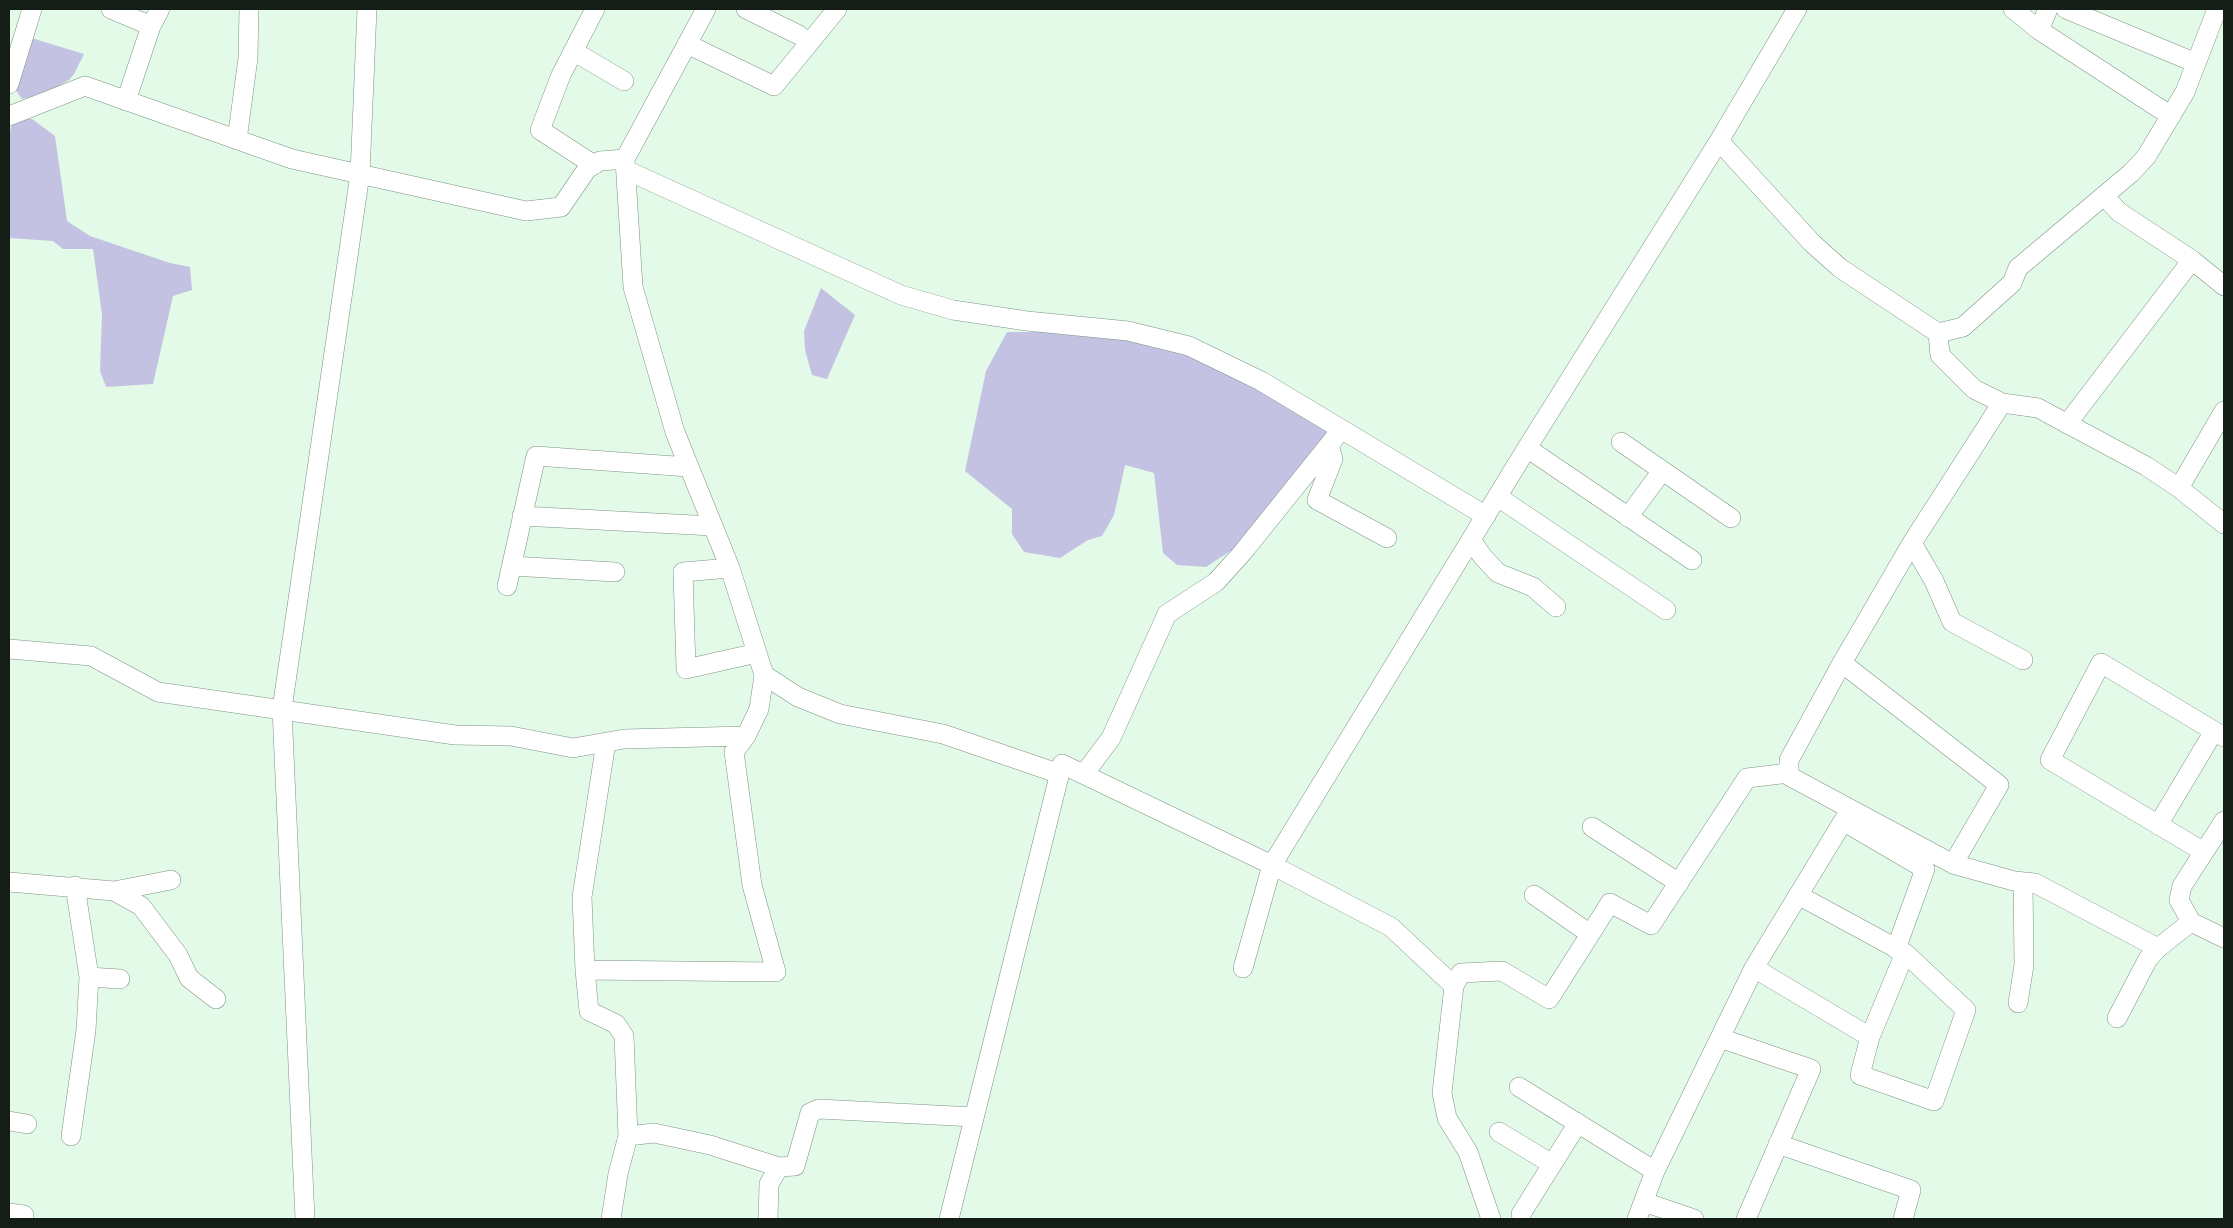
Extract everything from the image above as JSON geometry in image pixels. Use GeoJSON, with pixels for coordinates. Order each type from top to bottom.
{"type":"FeatureCollection","features":[{"type":"Feature","properties":{"kind":"street"},"geometry":{"type":"LineString","coordinates":[[9,84],[32,9]]}},
{"type":"Feature","properties":{"kind":"street"},"geometry":{"type":"LineString","coordinates":[[111,9],[151,26]]}},
{"type":"Feature","properties":{"kind":"street"},"geometry":{"type":"LineString","coordinates":[[126,101],[151,26],[160,9]]}},
{"type":"Feature","properties":{"kind":"street"},"geometry":{"type":"LineString","coordinates":[[237,140],[248,58],[249,9]]}},
{"type":"Feature","properties":{"kind":"street"},"geometry":{"type":"LineString","coordinates":[[305,1219],[282,709],[360,174],[368,9]]}},
{"type":"Feature","properties":{"kind":"street"},"geometry":{"type":"LineString","coordinates":[[585,970],[776,972],[752,885],[734,752],[746,736],[759,709],[764,675],[730,568],[676,432],[633,287],[626,164],[706,9]]}},
{"type":"Feature","properties":{"kind":"street"},"geometry":{"type":"LineString","coordinates":[[746,9],[799,35]]}},
{"type":"Feature","properties":{"kind":"street"},"geometry":{"type":"LineString","coordinates":[[687,44],[774,86],[838,9]]}},
{"type":"Feature","properties":{"kind":"street"},"geometry":{"type":"LineString","coordinates":[[1243,968],[1272,865],[1527,448],[1719,141],[1798,9]]}},
{"type":"Feature","properties":{"kind":"street"},"geometry":{"type":"LineString","coordinates":[[2013,9],[2039,30],[2171,116]]}},
{"type":"Feature","properties":{"kind":"street"},"geometry":{"type":"LineString","coordinates":[[2039,30],[2048,9]]}},
{"type":"Feature","properties":{"kind":"street"},"geometry":{"type":"LineString","coordinates":[[2066,9],[2196,63]]}},
{"type":"Feature","properties":{"kind":"street"},"geometry":{"type":"LineString","coordinates":[[587,11],[573,51],[561,75],[540,130],[594,165]]}},
{"type":"Feature","properties":{"kind":"street"},"geometry":{"type":"LineString","coordinates":[[1719,141],[1812,243],[1840,268],[1938,333],[1963,326],[2012,283],[2018,268],[2104,196],[2146,157],[2185,92],[2218,16]]}},
{"type":"Feature","properties":{"kind":"street"},"geometry":{"type":"LineString","coordinates":[[573,51],[624,81]]}},
{"type":"Feature","properties":{"kind":"street"},"geometry":{"type":"LineString","coordinates":[[9,116],[85,86],[292,160],[526,211],[562,207],[587,169],[600,161],[626,164],[901,295],[953,310],[1027,321],[1128,331],[1189,346],[1261,381],[1486,516]]}},
{"type":"Feature","properties":{"kind":"street"},"geometry":{"type":"LineString","coordinates":[[2104,196],[2119,212],[2192,260],[2224,286]]}},
{"type":"Feature","properties":{"kind":"street"},"geometry":{"type":"LineString","coordinates":[[2067,424],[2192,260]]}},
{"type":"Feature","properties":{"kind":"street"},"geometry":{"type":"LineString","coordinates":[[1938,333],[1940,355],[1974,389],[2002,403],[2038,408],[2146,466],[2179,488],[2224,524]]}},
{"type":"Feature","properties":{"kind":"street"},"geometry":{"type":"LineString","coordinates":[[1798,895],[1901,951],[1966,1010],[1934,1102],[1860,1075],[1870,1037],[1901,951],[1926,869],[1789,776],[1789,760],[1842,663],[1912,543],[2002,403]]}},
{"type":"Feature","properties":{"kind":"street"},"geometry":{"type":"LineString","coordinates":[[2179,488],[2224,411]]}},
{"type":"Feature","properties":{"kind":"street"},"geometry":{"type":"LineString","coordinates":[[1084,774],[1111,738],[1167,614],[1216,582],[1244,552],[1341,430]]}},
{"type":"Feature","properties":{"kind":"street"},"geometry":{"type":"LineString","coordinates":[[1621,442],[1730,518]]}},
{"type":"Feature","properties":{"kind":"street"},"geometry":{"type":"LineString","coordinates":[[1329,445],[1333,459],[1317,500],[1387,538]]}},
{"type":"Feature","properties":{"kind":"street"},"geometry":{"type":"LineString","coordinates":[[1527,448],[1692,560]]}},
{"type":"Feature","properties":{"kind":"street"},"geometry":{"type":"LineString","coordinates":[[507,586],[536,456],[690,468]]}},
{"type":"Feature","properties":{"kind":"street"},"geometry":{"type":"LineString","coordinates":[[1628,517],[1662,471]]}},
{"type":"Feature","properties":{"kind":"street"},"geometry":{"type":"LineString","coordinates":[[1498,497],[1666,610]]}},
{"type":"Feature","properties":{"kind":"street"},"geometry":{"type":"LineString","coordinates":[[522,516],[712,526]]}},
{"type":"Feature","properties":{"kind":"street"},"geometry":{"type":"LineString","coordinates":[[1471,540],[1498,573],[1534,587],[1556,607]]}},
{"type":"Feature","properties":{"kind":"street"},"geometry":{"type":"LineString","coordinates":[[1912,543],[1934,581],[1952,622],[2023,660]]}},
{"type":"Feature","properties":{"kind":"street"},"geometry":{"type":"LineString","coordinates":[[512,566],[615,572]]}},
{"type":"Feature","properties":{"kind":"street"},"geometry":{"type":"LineString","coordinates":[[730,568],[683,572],[686,669],[757,653]]}},
{"type":"Feature","properties":{"kind":"street"},"geometry":{"type":"LineString","coordinates":[[9,649],[91,656],[158,692],[455,735],[511,736],[573,748],[624,738],[746,736]]}},
{"type":"Feature","properties":{"kind":"street"},"geometry":{"type":"LineString","coordinates":[[1842,663],[1999,785],[1953,864]]}},
{"type":"Feature","properties":{"kind":"street"},"geometry":{"type":"LineString","coordinates":[[2158,825],[2219,734],[2100,663],[2050,760],[2158,825],[2204,852]]}},
{"type":"Feature","properties":{"kind":"street"},"geometry":{"type":"LineString","coordinates":[[764,675],[798,697],[840,714],[943,734],[1010,755],[1060,774]]}},
{"type":"Feature","properties":{"kind":"street"},"geometry":{"type":"LineString","coordinates":[[606,742],[582,897],[589,1011],[616,1024],[624,1036],[628,1136],[618,1174],[611,1219]]}},
{"type":"Feature","properties":{"kind":"street"},"geometry":{"type":"LineString","coordinates":[[949,1219],[1062,764],[1272,865],[1391,927],[1454,986]]}},
{"type":"Feature","properties":{"kind":"street"},"geometry":{"type":"LineString","coordinates":[[1491,1219],[1468,1152],[1447,1118],[1442,1093],[1454,986],[1461,973],[1502,971],[1549,999],[1610,903],[1652,925],[1747,778],[1789,772]]}},
{"type":"Feature","properties":{"kind":"street"},"geometry":{"type":"LineString","coordinates":[[1846,815],[1953,864],[2014,881],[2035,883],[2158,948]]}},
{"type":"Feature","properties":{"kind":"street"},"geometry":{"type":"LineString","coordinates":[[1694,1219],[1641,1211],[1655,1171],[1754,968],[1846,815]]}},
{"type":"Feature","properties":{"kind":"street"},"geometry":{"type":"LineString","coordinates":[[2224,821],[2182,886],[2180,900],[2191,922],[2224,938]]}},
{"type":"Feature","properties":{"kind":"street"},"geometry":{"type":"LineString","coordinates":[[1592,826],[1679,883]]}},
{"type":"Feature","properties":{"kind":"street"},"geometry":{"type":"LineString","coordinates":[[9,882],[74,886],[114,891],[171,880]]}},
{"type":"Feature","properties":{"kind":"street"},"geometry":{"type":"LineString","coordinates":[[2018,1003],[2024,965],[2023,882]]}},
{"type":"Feature","properties":{"kind":"street"},"geometry":{"type":"LineString","coordinates":[[71,1136],[86,1030],[89,977],[74,886]]}},
{"type":"Feature","properties":{"kind":"street"},"geometry":{"type":"LineString","coordinates":[[114,891],[141,906],[178,955],[190,978],[216,998]]}},
{"type":"Feature","properties":{"kind":"street"},"geometry":{"type":"LineString","coordinates":[[1534,895],[1590,934]]}},
{"type":"Feature","properties":{"kind":"street"},"geometry":{"type":"LineString","coordinates":[[2117,1018],[2148,959],[2158,948],[2191,922]]}},
{"type":"Feature","properties":{"kind":"street"},"geometry":{"type":"LineString","coordinates":[[1754,968],[1870,1037]]}},
{"type":"Feature","properties":{"kind":"street"},"geometry":{"type":"LineString","coordinates":[[89,977],[120,979]]}},
{"type":"Feature","properties":{"kind":"street"},"geometry":{"type":"LineString","coordinates":[[1720,1038],[1811,1069],[1746,1219]]}},
{"type":"Feature","properties":{"kind":"street"},"geometry":{"type":"LineString","coordinates":[[1518,1086],[1655,1171]]}},
{"type":"Feature","properties":{"kind":"street"},"geometry":{"type":"LineString","coordinates":[[628,1136],[654,1133],[710,1145],[778,1167],[795,1166],[810,1113],[819,1109],[974,1117]]}},
{"type":"Feature","properties":{"kind":"street"},"geometry":{"type":"LineString","coordinates":[[1521,1214],[1578,1123]]}},
{"type":"Feature","properties":{"kind":"street"},"geometry":{"type":"LineString","coordinates":[[1498,1132],[1552,1164]]}},
{"type":"Feature","properties":{"kind":"street"},"geometry":{"type":"LineString","coordinates":[[1778,1144],[1911,1190],[1903,1219]]}},
{"type":"Feature","properties":{"kind":"street"},"geometry":{"type":"LineString","coordinates":[[768,1219],[769,1184],[778,1167]]}},
{"type":"Feature","properties":{"kind":"shaded area"},"geometry":{"type":"Polygon","coordinates":[[[28,37],[84,54],[69,80],[46,94],[22,99],[13,86],[28,37]]]}},
{"type":"Feature","properties":{"kind":"shaded area"},"geometry":{"type":"Polygon","coordinates":[[[13,119],[32,119],[55,136],[67,221],[90,236],[170,263],[190,267],[192,290],[173,296],[153,384],[106,387],[100,371],[102,314],[93,249],[63,249],[53,241],[9,238],[9,136],[13,119]]]}},
{"type":"Feature","properties":{"kind":"shaded area"},"geometry":{"type":"Polygon","coordinates":[[[821,288],[855,315],[827,379],[812,375],[805,350],[804,331],[821,288]]]}},
{"type":"Feature","properties":{"kind":"shaded area"},"geometry":{"type":"Polygon","coordinates":[[[1007,332],[1059,332],[1129,337],[1192,355],[1261,390],[1329,433],[1232,550],[1206,567],[1177,565],[1163,553],[1154,473],[1125,465],[1114,515],[1102,536],[1088,540],[1060,558],[1024,552],[1012,534],[1012,509],[965,471],[986,371],[1007,332]]]}}]}
